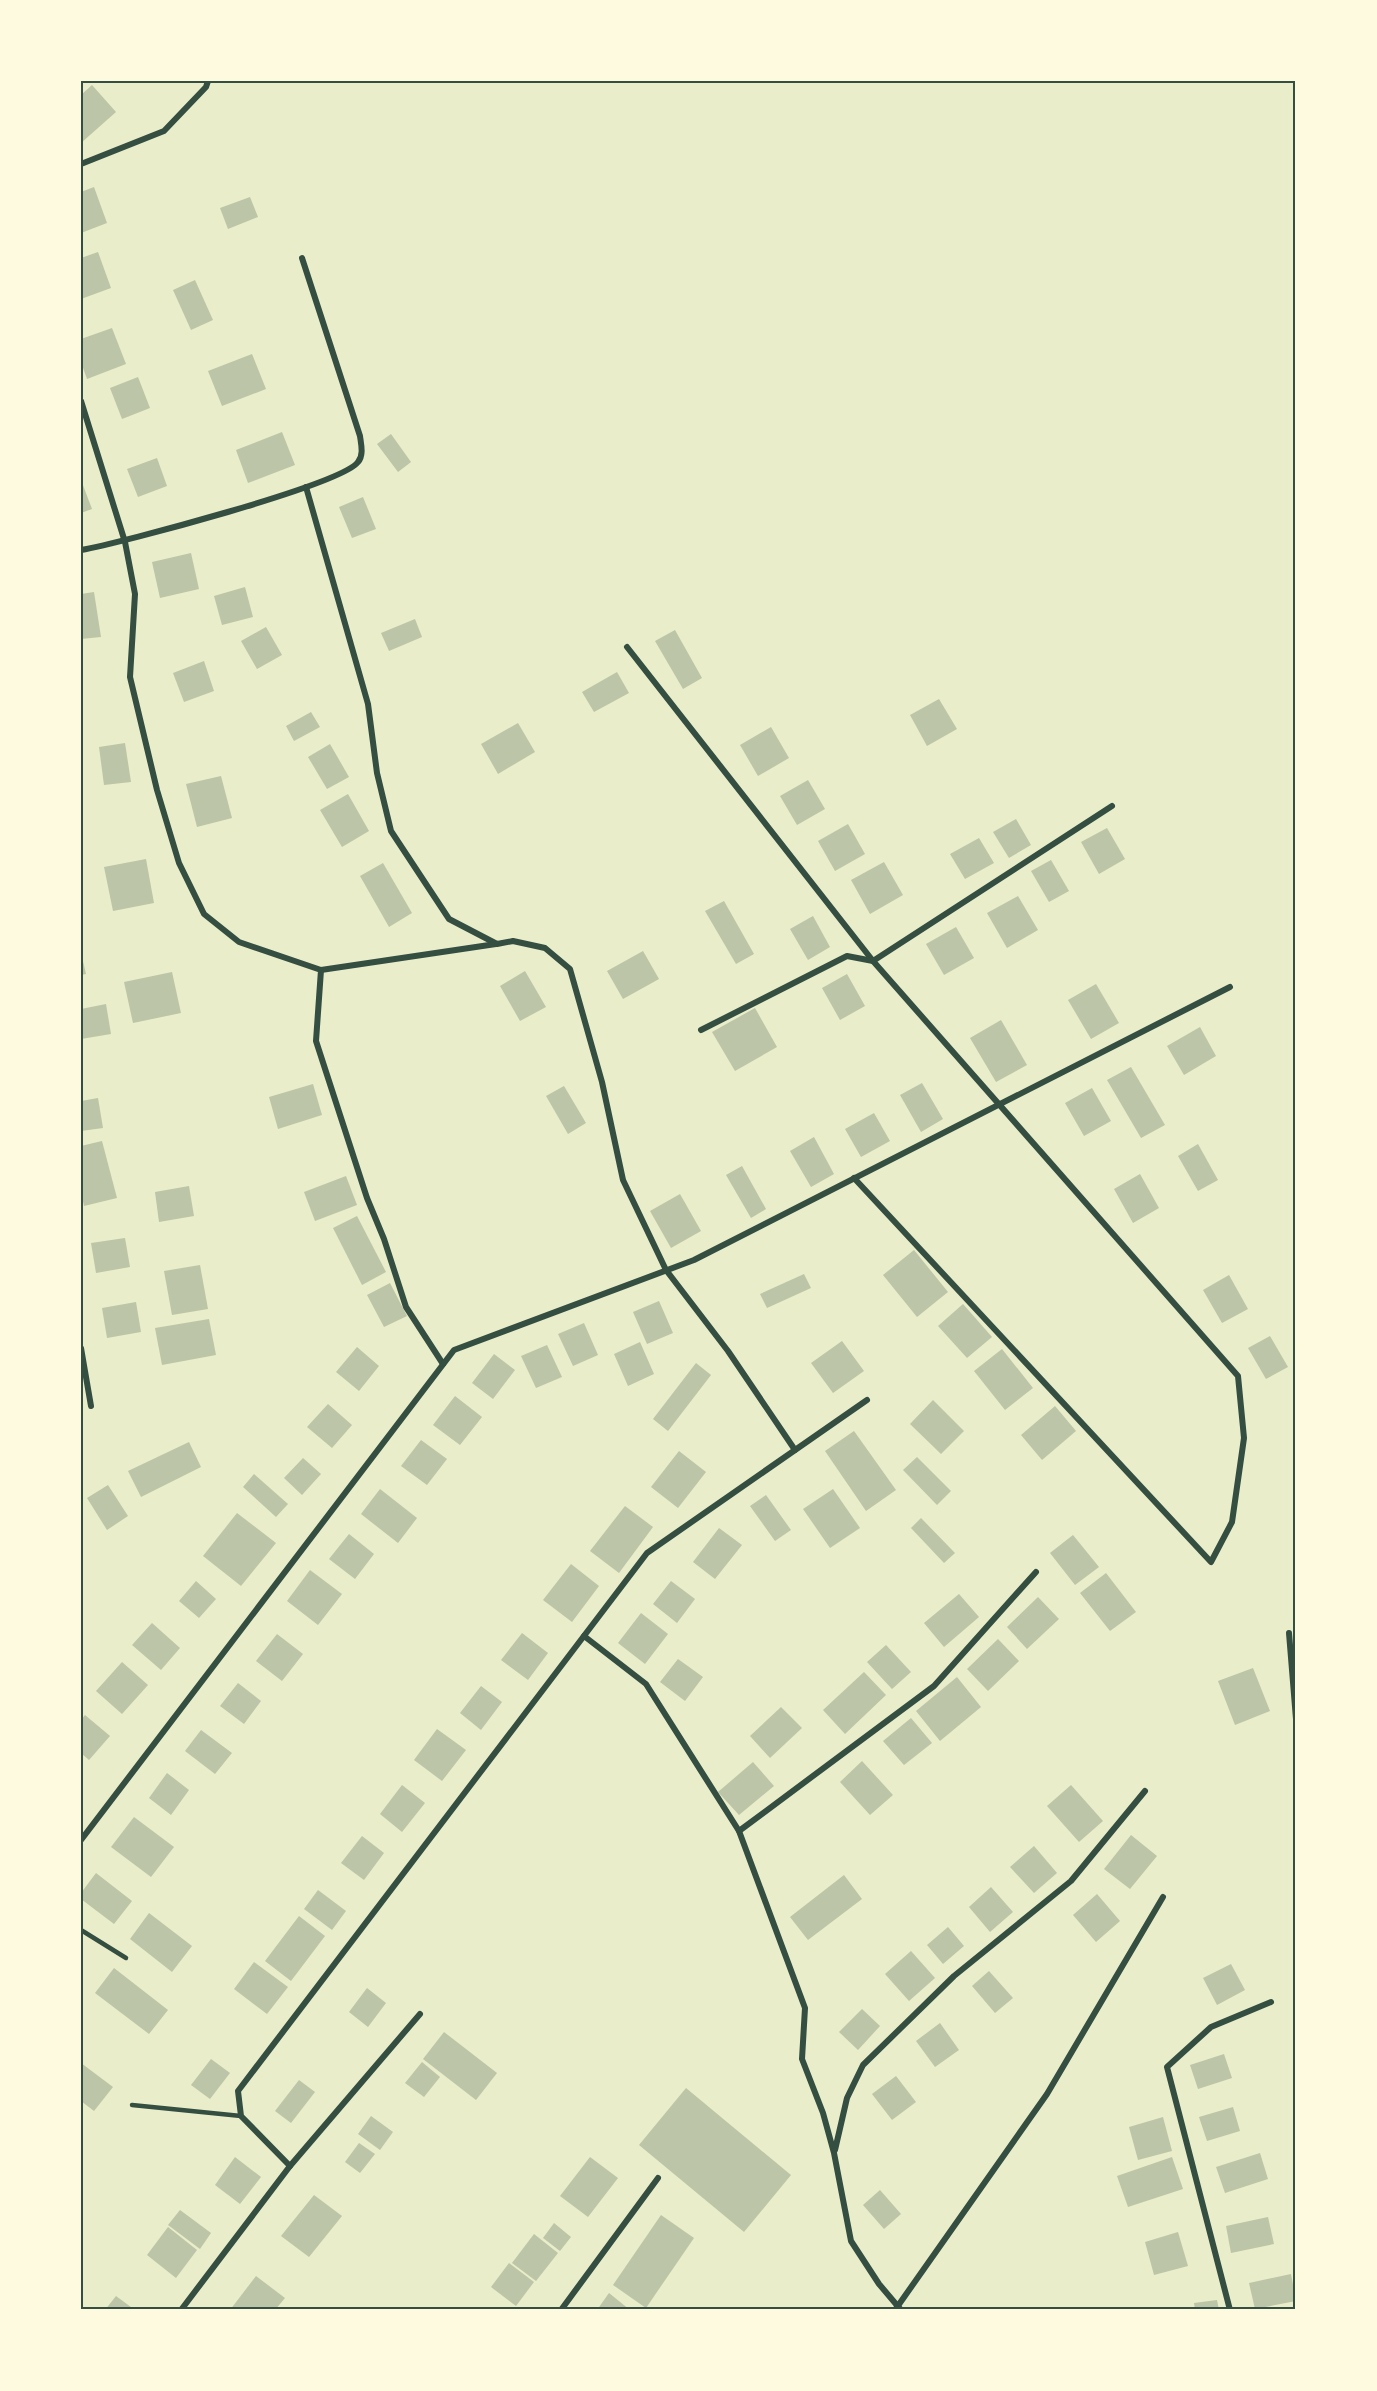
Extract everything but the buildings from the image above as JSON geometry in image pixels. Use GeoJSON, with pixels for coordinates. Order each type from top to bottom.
{"type":"FeatureCollection","features":[{"type":"Feature","properties":{"kind":"street"},"geometry":{"type":"LineString","coordinates":[[81,164],[164,130],[206,87],[208,81]]}},
{"type":"Feature","properties":{"kind":"street"},"geometry":{"type":"LineString","coordinates":[[81,550],[124,542],[306,487],[347,471],[359,462],[362,453],[360,436],[302,258]]}},
{"type":"Feature","properties":{"kind":"street"},"geometry":{"type":"LineString","coordinates":[[81,401],[124,542],[135,594],[130,677],[157,790],[179,863],[204,914],[239,942],[321,970],[513,941],[546,948],[570,969],[602,1082],[623,1180],[666,1270],[728,1351],[795,1450]]}},
{"type":"Feature","properties":{"kind":"street"},"geometry":{"type":"LineString","coordinates":[[306,487],[368,704],[377,773],[391,831],[449,919],[497,944]]}},
{"type":"Feature","properties":{"kind":"street"},"geometry":{"type":"LineString","coordinates":[[627,647],[873,961],[1238,1376],[1244,1438],[1232,1522],[1211,1562],[854,1178]]}},
{"type":"Feature","properties":{"kind":"street"},"geometry":{"type":"LineString","coordinates":[[701,1030],[847,956],[873,961],[1112,806]]}},
{"type":"Feature","properties":{"kind":"street"},"geometry":{"type":"LineString","coordinates":[[321,970],[316,1041],[406,1307],[443,1364]]}},
{"type":"Feature","properties":{"kind":"street"},"geometry":{"type":"LineString","coordinates":[[81,1840],[454,1350],[694,1260],[1230,987]]}},
{"type":"Feature","properties":{"kind":"street"},"geometry":{"type":"LineString","coordinates":[[81,1347],[91,1406]]}},
{"type":"Feature","properties":{"kind":"street"},"geometry":{"type":"LineString","coordinates":[[290,2166],[241,2116],[238,2091],[646,1553],[867,1400]]}},
{"type":"Feature","properties":{"kind":"street"},"geometry":{"type":"LineString","coordinates":[[739,1831],[934,1686],[1036,1572]]}},
{"type":"Feature","properties":{"kind":"street"},"geometry":{"type":"LineString","coordinates":[[1289,1633],[1296,1719]]}},
{"type":"Feature","properties":{"kind":"street"},"geometry":{"type":"LineString","coordinates":[[584,1636],[646,1684],[739,1831],[805,2008],[802,2059],[823,2113],[834,2153],[851,2241],[898,2309],[1047,2094],[1163,1897]]}},
{"type":"Feature","properties":{"kind":"street"},"geometry":{"type":"LineString","coordinates":[[834,2153],[847,2098],[863,2065],[954,1976],[1071,1881],[1145,1791]]}},
{"type":"Feature","properties":{"kind":"street"},"geometry":{"type":"LineString","coordinates":[[1230,2310],[1167,2067],[1211,2026],[1271,2002]]}},
{"type":"Feature","properties":{"kind":"street"},"geometry":{"type":"LineString","coordinates":[[181,2310],[290,2166],[420,2014]]}},
{"type":"Feature","properties":{"kind":"street"},"geometry":{"type":"LineString","coordinates":[[561,2310],[658,2178]]}},
{"type":"Feature","properties":{"kind":"lane"},"geometry":{"type":"LineString","coordinates":[[81,1930],[126,1958]]}},
{"type":"Feature","properties":{"kind":"lane"},"geometry":{"type":"LineString","coordinates":[[132,2104],[241,2116]]}}]}
